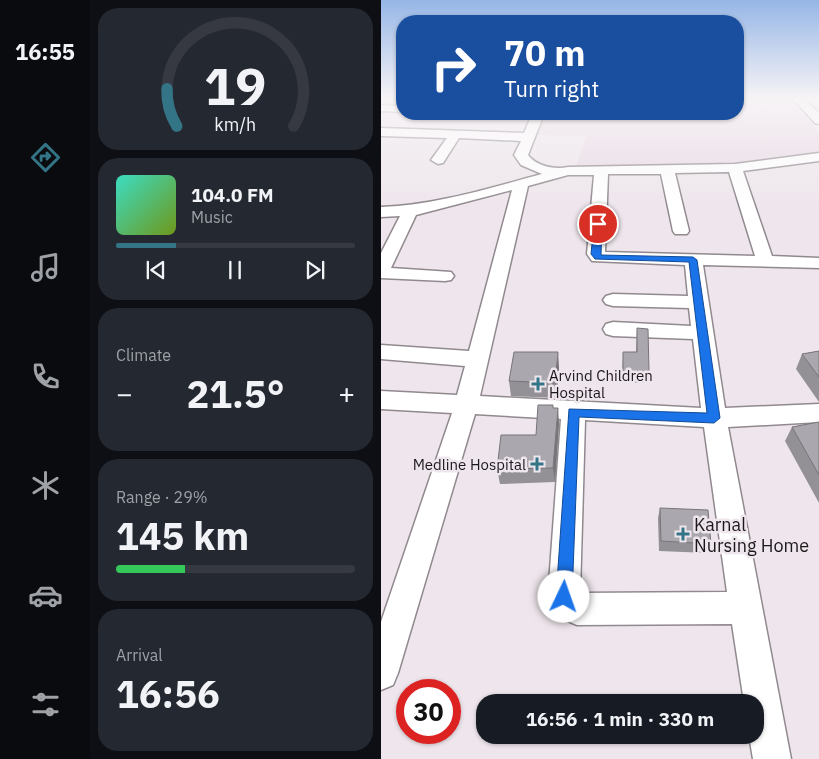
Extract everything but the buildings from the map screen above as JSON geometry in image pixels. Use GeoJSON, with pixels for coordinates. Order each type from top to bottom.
{"type":"FeatureCollection","features":[{"type":"Feature","properties":{"kind":"street"},"geometry":{"type":"LineString","coordinates":[[441,134],[527,137],[521,155],[522,159],[554,174]]}},
{"type":"Feature","properties":{"kind":"street"},"geometry":{"type":"LineString","coordinates":[[439,160],[455,135]]}},
{"type":"Feature","properties":{"kind":"street"},"geometry":{"type":"LineString","coordinates":[[381,145],[447,147]]}},
{"type":"Feature","properties":{"kind":"street"},"geometry":{"type":"LineString","coordinates":[[381,212],[442,206],[554,174],[601,170],[735,168],[818,158]]}},
{"type":"Feature","properties":{"kind":"street"},"geometry":{"type":"LineString","coordinates":[[735,168],[765,262]]}},
{"type":"Feature","properties":{"kind":"street"},"geometry":{"type":"LineString","coordinates":[[667,169],[681,231]]}},
{"type":"Feature","properties":{"kind":"street"},"geometry":{"type":"LineString","coordinates":[[601,170],[596,254],[598,257],[819,263]]}},
{"type":"Feature","properties":{"kind":"street"},"geometry":{"type":"LineString","coordinates":[[381,673],[390,613],[466,406],[522,182]]}},
{"type":"Feature","properties":{"kind":"street"},"geometry":{"type":"LineString","coordinates":[[411,210],[381,272],[445,276]]}},
{"type":"Feature","properties":{"kind":"street"},"geometry":{"type":"LineString","coordinates":[[693,260],[714,418],[744,608],[772,759]]}},
{"type":"Feature","properties":{"kind":"street"},"geometry":{"type":"LineString","coordinates":[[613,300],[698,302]]}},
{"type":"Feature","properties":{"kind":"street"},"geometry":{"type":"LineString","coordinates":[[613,330],[702,333]]}},
{"type":"Feature","properties":{"kind":"street"},"geometry":{"type":"LineString","coordinates":[[381,352],[477,359]]}},
{"type":"Feature","properties":{"kind":"street"},"geometry":{"type":"LineString","coordinates":[[381,400],[573,412],[714,418],[819,413]]}},
{"type":"Feature","properties":{"kind":"street"},"geometry":{"type":"LineString","coordinates":[[573,412],[564,597],[567,605],[577,609],[744,608]]}},
{"type":"Feature","properties":{"kind":"shaded area"},"geometry":{"type":"Polygon","coordinates":[[[819,134],[819,152],[804,158],[704,167],[576,166],[586,136],[534,135],[819,134]]]}},
{"type":"Feature","properties":{"kind":"place","name":"Arvind Children Hospital"},"geometry":{"type":"Point","coordinates":[538,384]}},
{"type":"Feature","properties":{"kind":"place","name":"Medline Hospital"},"geometry":{"type":"Point","coordinates":[537,464]}},
{"type":"Feature","properties":{"kind":"place","name":"Karnal Nursing Home"},"geometry":{"type":"Point","coordinates":[683,534]}},
{"type":"Feature","properties":{"kind":"route"},"geometry":{"type":"LineString","coordinates":[[564,597],[573,412],[714,418],[693,260],[598,257],[596,254],[598,224]]}}]}
